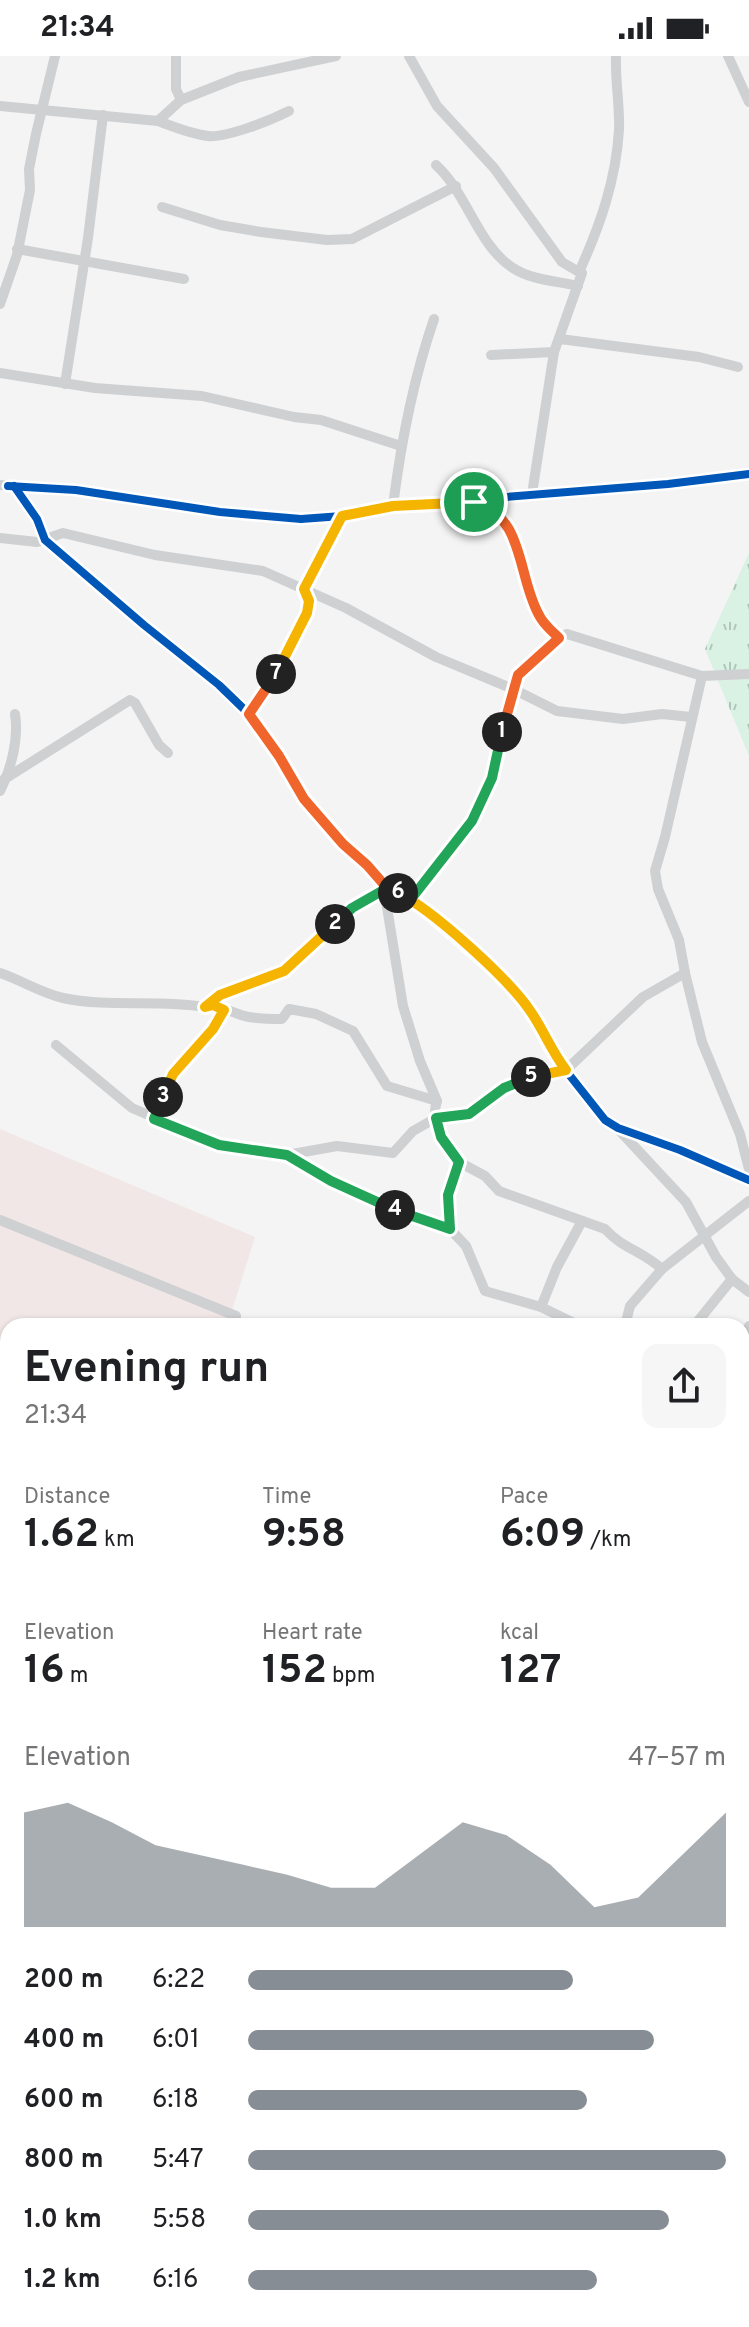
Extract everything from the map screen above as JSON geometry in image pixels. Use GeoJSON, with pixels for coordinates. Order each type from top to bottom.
{"type":"FeatureCollection","features":[{"type":"Feature","properties":{"kind":"street"},"geometry":{"type":"LineString","coordinates":[[0,304],[17,249],[30,190],[29,169],[41,108],[55,56]]}},
{"type":"Feature","properties":{"kind":"street"},"geometry":{"type":"LineString","coordinates":[[176,56],[176,89],[181,100]]}},
{"type":"Feature","properties":{"kind":"street"},"geometry":{"type":"LineString","coordinates":[[158,121],[181,100],[239,77],[336,56]]}},
{"type":"Feature","properties":{"kind":"street"},"geometry":{"type":"LineString","coordinates":[[409,56],[437,106],[494,168],[562,262],[582,273],[554,352],[532,494]]}},
{"type":"Feature","properties":{"kind":"street"},"geometry":{"type":"LineString","coordinates":[[579,272],[595,238],[616,170],[619,129],[616,56]]}},
{"type":"Feature","properties":{"kind":"street"},"geometry":{"type":"LineString","coordinates":[[728,56],[749,102]]}},
{"type":"Feature","properties":{"kind":"street"},"geometry":{"type":"LineString","coordinates":[[0,106],[158,121],[214,137],[289,111]]}},
{"type":"Feature","properties":{"kind":"street"},"geometry":{"type":"LineString","coordinates":[[65,384],[85,260],[103,115]]}},
{"type":"Feature","properties":{"kind":"street"},"geometry":{"type":"LineString","coordinates":[[436,165],[456,186],[485,236],[511,267],[526,275],[578,286]]}},
{"type":"Feature","properties":{"kind":"street"},"geometry":{"type":"LineString","coordinates":[[162,207],[220,225],[261,232],[327,240],[352,239],[456,186]]}},
{"type":"Feature","properties":{"kind":"street"},"geometry":{"type":"LineString","coordinates":[[17,249],[184,279]]}},
{"type":"Feature","properties":{"kind":"street"},"geometry":{"type":"LineString","coordinates":[[393,506],[401,446],[419,361],[434,319]]}},
{"type":"Feature","properties":{"kind":"street"},"geometry":{"type":"LineString","coordinates":[[560,339],[699,357],[738,367]]}},
{"type":"Feature","properties":{"kind":"street"},"geometry":{"type":"LineString","coordinates":[[491,355],[554,352]]}},
{"type":"Feature","properties":{"kind":"street"},"geometry":{"type":"LineString","coordinates":[[0,373],[65,384],[202,396],[321,420],[401,446]]}},
{"type":"Feature","properties":{"kind":"street"},"geometry":{"type":"LineString","coordinates":[[0,485],[105,494],[220,512],[301,519],[342,516],[393,506],[474,502],[749,474]]}},
{"type":"Feature","properties":{"kind":"street"},"geometry":{"type":"LineString","coordinates":[[14,486],[37,519],[45,540],[219,685],[249,714],[304,799],[386,888],[411,899],[504,980],[531,1012],[552,1053],[605,1120],[749,1180]]}},
{"type":"Feature","properties":{"kind":"street"},"geometry":{"type":"LineString","coordinates":[[474,502],[497,512],[509,527],[539,616],[559,638]]}},
{"type":"Feature","properties":{"kind":"street"},"geometry":{"type":"LineString","coordinates":[[304,589],[342,516]]}},
{"type":"Feature","properties":{"kind":"street"},"geometry":{"type":"LineString","coordinates":[[0,538],[37,542],[63,533],[155,555],[255,570],[304,589],[372,621],[436,657],[557,711],[623,719],[662,714],[691,717]]}},
{"type":"Feature","properties":{"kind":"street"},"geometry":{"type":"LineString","coordinates":[[249,714],[275,677],[307,613],[309,601],[304,589]]}},
{"type":"Feature","properties":{"kind":"street"},"geometry":{"type":"LineString","coordinates":[[411,899],[472,821],[492,778],[518,675],[559,638],[567,634],[702,676],[749,674]]}},
{"type":"Feature","properties":{"kind":"street"},"geometry":{"type":"LineString","coordinates":[[702,676],[655,871],[658,889],[679,940],[702,1042],[740,1134],[749,1169]]}},
{"type":"Feature","properties":{"kind":"street"},"geometry":{"type":"LineString","coordinates":[[1,786],[130,700],[135,703],[159,745],[168,753]]}},
{"type":"Feature","properties":{"kind":"street"},"geometry":{"type":"LineString","coordinates":[[1,786],[17,734],[15,714]]}},
{"type":"Feature","properties":{"kind":"street"},"geometry":{"type":"LineString","coordinates":[[205,1007],[220,995],[284,971],[352,908],[386,888]]}},
{"type":"Feature","properties":{"kind":"street"},"geometry":{"type":"LineString","coordinates":[[386,888],[403,1006],[420,1061],[437,1101],[434,1111],[441,1137],[459,1162],[485,1176],[499,1191],[605,1229],[617,1242],[647,1255],[662,1269]]}},
{"type":"Feature","properties":{"kind":"street"},"geometry":{"type":"LineString","coordinates":[[0,973],[63,998],[213,1005],[250,1017],[269,1019],[282,1019],[289,1009],[316,1014],[353,1031],[387,1086],[437,1101]]}},
{"type":"Feature","properties":{"kind":"street"},"geometry":{"type":"LineString","coordinates":[[56,1045],[120,1100],[154,1119],[219,1145],[287,1155],[337,1146],[393,1153],[413,1131],[436,1118],[469,1114],[517,1081],[566,1070],[643,997],[685,973]]}},
{"type":"Feature","properties":{"kind":"street"},"geometry":{"type":"LineString","coordinates":[[154,1119],[173,1074],[213,1029],[224,1010]]}},
{"type":"Feature","properties":{"kind":"street"},"geometry":{"type":"LineString","coordinates":[[618,1128],[686,1202],[732,1279],[749,1292]]}},
{"type":"Feature","properties":{"kind":"street"},"geometry":{"type":"LineString","coordinates":[[287,1155],[331,1181],[374,1201],[450,1229],[466,1246],[485,1291],[541,1307],[564,1318]]}},
{"type":"Feature","properties":{"kind":"street"},"geometry":{"type":"LineString","coordinates":[[450,1229],[448,1195],[459,1162]]}},
{"type":"Feature","properties":{"kind":"street"},"geometry":{"type":"LineString","coordinates":[[627,1318],[630,1306],[662,1269],[749,1201]]}},
{"type":"Feature","properties":{"kind":"street"},"geometry":{"type":"LineString","coordinates":[[0,1220],[236,1316]]}},
{"type":"Feature","properties":{"kind":"street"},"geometry":{"type":"LineString","coordinates":[[541,1307],[557,1267],[582,1221]]}},
{"type":"Feature","properties":{"kind":"street"},"geometry":{"type":"LineString","coordinates":[[700,1318],[732,1279]]}},
{"type":"Feature","properties":{"kind":"shaded area"},"geometry":{"type":"Polygon","coordinates":[[[0,1129],[255,1237],[230,1318],[0,1318],[0,1129]]]}},
{"type":"Feature","properties":{"kind":"green space"},"geometry":{"type":"Polygon","coordinates":[[[749,553],[749,756],[705,649],[749,553]]]}},
{"type":"Feature","properties":{"kind":"cycle path"},"geometry":{"type":"LineString","coordinates":[[8,486],[76,490],[220,512],[301,519],[342,516],[393,506],[668,484],[749,474]]}},
{"type":"Feature","properties":{"kind":"cycle path"},"geometry":{"type":"LineString","coordinates":[[14,486],[37,519],[45,540],[219,685],[249,714],[304,799],[343,844],[387,888],[411,899],[504,980],[531,1012],[552,1053],[605,1120],[749,1180]]}},
{"type":"Feature","properties":{"kind":"route"},"geometry":{"type":"LineString","coordinates":[[474,502],[393,506],[342,516],[304,589],[309,601],[307,613],[275,677],[249,714],[304,799],[343,844],[387,888],[411,899],[504,980],[531,1012],[552,1053],[566,1070],[517,1081],[469,1114],[436,1118],[441,1137],[459,1162],[448,1195],[450,1229],[374,1201],[331,1181],[287,1155],[219,1145],[154,1119],[173,1074],[213,1029],[224,1010],[213,1005],[205,1007],[220,995],[284,971],[352,908],[384,889],[411,899],[472,821],[492,778],[518,675],[559,638],[539,616],[509,527],[497,512],[474,502]]}}]}
